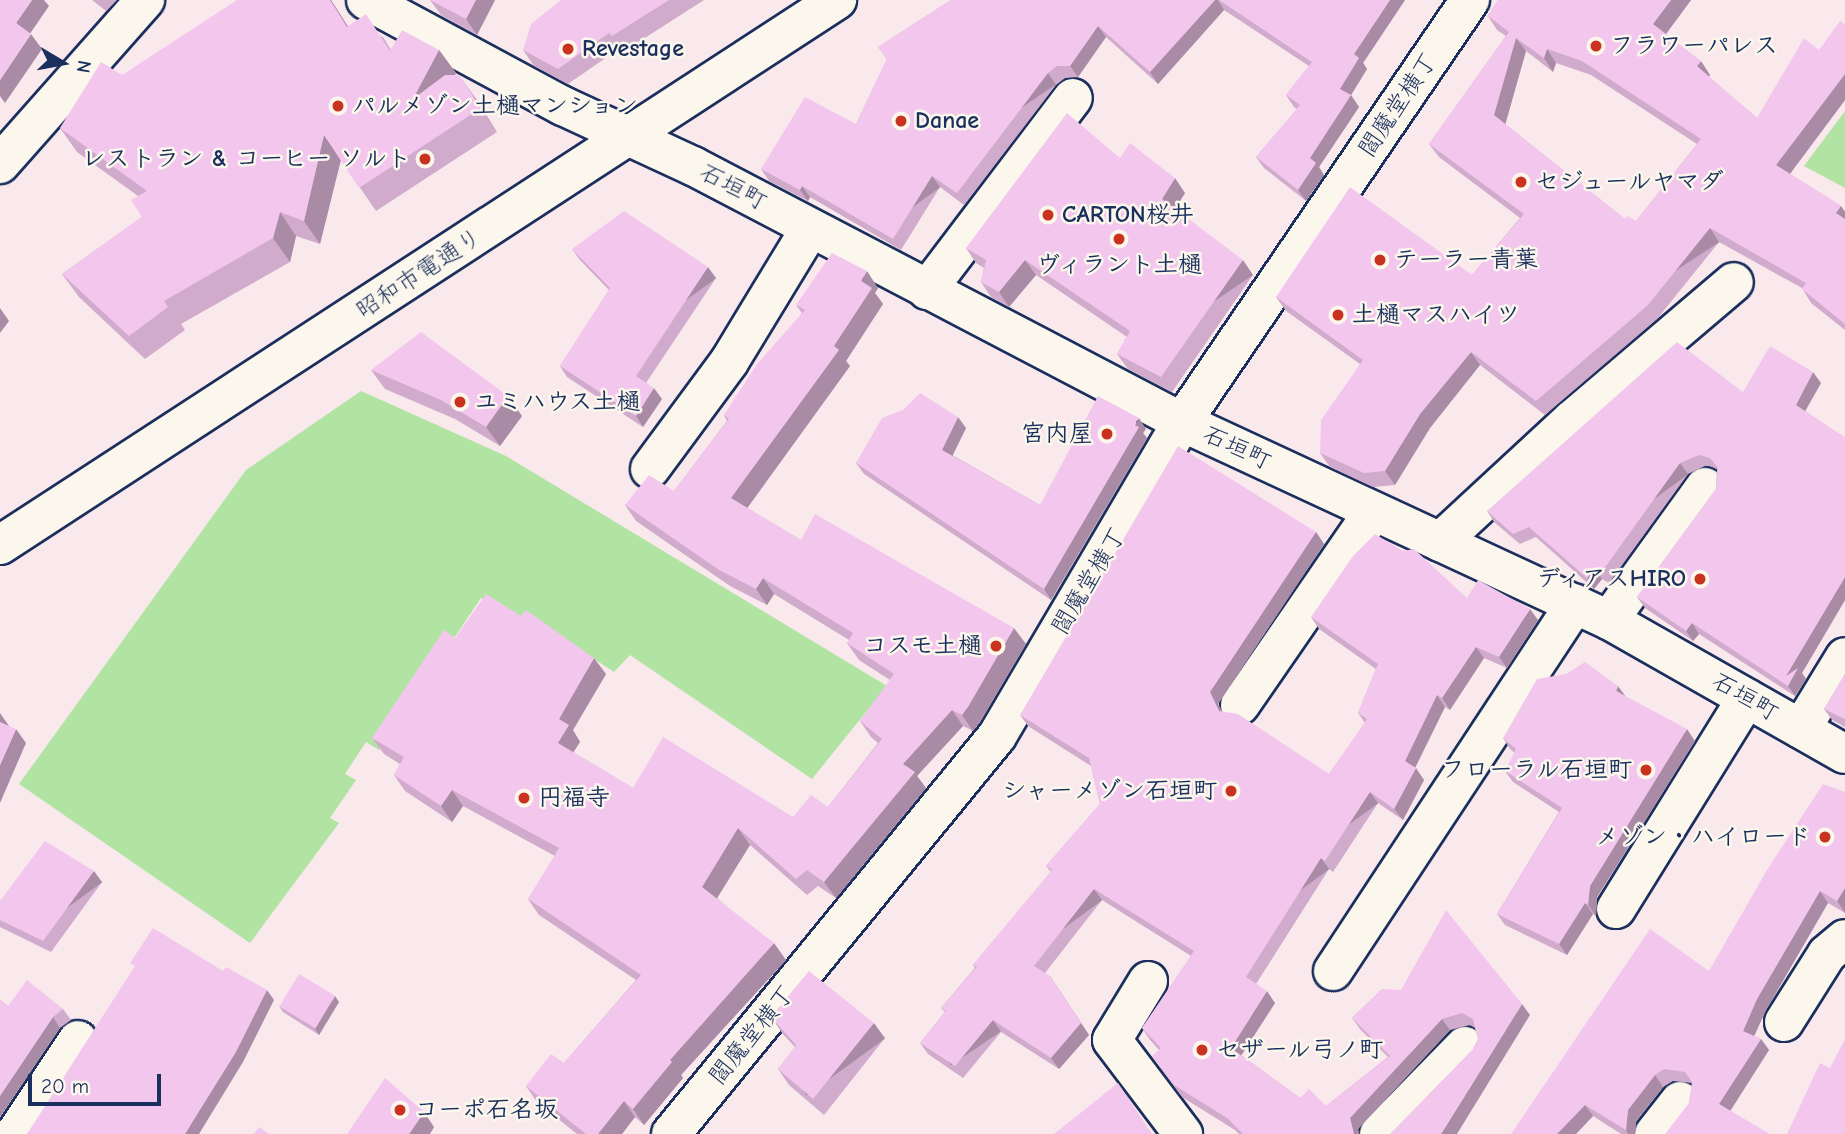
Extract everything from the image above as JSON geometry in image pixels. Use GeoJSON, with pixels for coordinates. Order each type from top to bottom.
{"type":"FeatureCollection","features":[{"type":"Feature","properties":{"kind":"street"},"geometry":{"type":"LineString","coordinates":[[0,164],[145,0]]}},
{"type":"Feature","properties":{"kind":"street","name":"石垣町"},"geometry":{"type":"LineString","coordinates":[[366,0],[563,106],[631,135],[1182,422],[1609,620],[1845,754]]}},
{"type":"Feature","properties":{"kind":"street","name":"昭和市電通り"},"geometry":{"type":"LineString","coordinates":[[0,545],[837,0]]}},
{"type":"Feature","properties":{"kind":"street","name":"閻魔堂横丁"},"geometry":{"type":"LineString","coordinates":[[671,1134],[997,736],[1182,422],[1470,0]]}},
{"type":"Feature","properties":{"kind":"street"},"geometry":{"type":"LineString","coordinates":[[927,290],[1073,97]]}},
{"type":"Feature","properties":{"kind":"street"},"geometry":{"type":"LineString","coordinates":[[650,470],[729,362],[810,229]]}},
{"type":"Feature","properties":{"kind":"street"},"geometry":{"type":"LineString","coordinates":[[1440,542],[1573,419],[1734,282]]}},
{"type":"Feature","properties":{"kind":"street"},"geometry":{"type":"LineString","coordinates":[[1609,620],[1705,487]]}},
{"type":"Feature","properties":{"kind":"street"},"geometry":{"type":"LineString","coordinates":[[1240,705],[1373,512]]}},
{"type":"Feature","properties":{"kind":"street"},"geometry":{"type":"LineString","coordinates":[[1333,971],[1575,604]]}},
{"type":"Feature","properties":{"kind":"street"},"geometry":{"type":"LineString","coordinates":[[1801,729],[1845,657]]}},
{"type":"Feature","properties":{"kind":"street"},"geometry":{"type":"LineString","coordinates":[[1616,909],[1747,698]]}},
{"type":"Feature","properties":{"kind":"street"},"geometry":{"type":"LineString","coordinates":[[1784,1022],[1827,954],[1845,939]]}},
{"type":"Feature","properties":{"kind":"street"},"geometry":{"type":"LineString","coordinates":[[1148,981],[1112,1040],[1183,1134]]}},
{"type":"Feature","properties":{"kind":"street"},"geometry":{"type":"LineString","coordinates":[[15,1134],[78,1040]]}},
{"type":"Feature","properties":{"kind":"street"},"geometry":{"type":"LineString","coordinates":[[1379,1134],[1465,1046]]}},
{"type":"Feature","properties":{"kind":"street"},"geometry":{"type":"LineString","coordinates":[[1654,1134],[1680,1101]]}},
{"type":"Feature","properties":{"kind":"green space"},"geometry":{"type":"Polygon","coordinates":[[[1845,111],[1845,188],[1804,166],[1845,111]]]}},
{"type":"Feature","properties":{"kind":"green space"},"geometry":{"type":"Polygon","coordinates":[[[361,391],[506,456],[887,686],[812,779],[630,655],[614,672],[524,613],[519,619],[481,598],[379,750],[366,742],[345,774],[356,780],[330,818],[339,823],[250,943],[19,784],[246,470],[361,391]]]}},
{"type":"Feature","properties":{"kind":"building"},"geometry":{"type":"Polygon","coordinates":[[[0,0],[32,0],[16,23],[31,34],[0,80],[0,0]]]}},
{"type":"Feature","properties":{"kind":"building"},"geometry":{"type":"Polygon","coordinates":[[[237,0],[330,0],[347,27],[366,14],[390,51],[402,30],[439,50],[413,99],[445,75],[459,75],[481,108],[359,188],[324,135],[304,221],[280,212],[273,238],[164,301],[168,307],[129,336],[62,274],[142,217],[131,200],[147,191],[60,128],[101,62],[122,75],[237,0]]]}},
{"type":"Feature","properties":{"kind":"building"},"geometry":{"type":"Polygon","coordinates":[[[430,0],[476,0],[466,19],[430,0]]]}},
{"type":"Feature","properties":{"kind":"building"},"geometry":{"type":"Polygon","coordinates":[[[561,0],[669,0],[612,36],[609,33],[558,69],[523,50],[531,24],[561,0]]]}},
{"type":"Feature","properties":{"kind":"building"},"geometry":{"type":"Polygon","coordinates":[[[951,0],[1215,0],[1150,72],[1098,26],[1070,66],[1057,66],[1048,73],[957,193],[932,176],[893,239],[802,186],[800,190],[761,169],[805,97],[856,124],[887,59],[878,47],[951,0]]]}},
{"type":"Feature","properties":{"kind":"building"},"geometry":{"type":"Polygon","coordinates":[[[1219,0],[1390,0],[1354,54],[1359,58],[1340,89],[1351,95],[1310,158],[1316,163],[1298,190],[1256,157],[1300,105],[1286,95],[1312,62],[1219,0]]]}},
{"type":"Feature","properties":{"kind":"building"},"geometry":{"type":"Polygon","coordinates":[[[1498,0],[1671,0],[1653,24],[1701,61],[1697,66],[1757,118],[1804,38],[1819,50],[1840,21],[1845,24],[1845,74],[1776,165],[1841,206],[1836,213],[1845,219],[1845,324],[1802,289],[1806,283],[1710,228],[1648,305],[1536,401],[1471,352],[1420,414],[1385,471],[1364,473],[1320,453],[1321,420],[1363,360],[1276,297],[1350,187],[1472,275],[1524,214],[1429,144],[1509,32],[1488,16],[1498,0]],[[1516,38],[1494,115],[1625,219],[1628,216],[1636,221],[1701,139],[1582,61],[1547,49],[1544,58],[1516,38]]]}},
{"type":"Feature","properties":{"kind":"building"},"geometry":{"type":"Polygon","coordinates":[[[1067,113],[1120,158],[1130,143],[1175,178],[1162,199],[1243,260],[1161,377],[1117,354],[1130,331],[1025,260],[999,292],[981,282],[986,260],[966,248],[1067,113]]]}},
{"type":"Feature","properties":{"kind":"building"},"geometry":{"type":"Polygon","coordinates":[[[624,211],[708,267],[636,376],[654,388],[636,416],[560,366],[610,288],[572,249],[624,211]]]}},
{"type":"Feature","properties":{"kind":"building"},"geometry":{"type":"Polygon","coordinates":[[[832,253],[867,271],[861,281],[872,288],[834,346],[839,350],[731,498],[801,540],[815,514],[1014,628],[968,707],[962,715],[952,710],[903,764],[915,772],[824,882],[807,870],[796,879],[738,828],[702,887],[774,943],[670,1060],[672,1062],[633,1109],[624,1101],[598,1134],[586,1134],[526,1086],[551,1054],[564,1063],[641,975],[528,899],[559,848],[452,790],[441,806],[394,775],[404,757],[372,738],[444,630],[455,638],[486,594],[521,616],[526,610],[594,658],[559,719],[569,725],[558,743],[633,788],[663,737],[793,817],[811,795],[828,807],[882,739],[860,721],[894,674],[847,643],[853,633],[763,578],[756,589],[719,570],[625,505],[649,475],[674,491],[729,419],[724,415],[757,364],[805,310],[796,305],[832,253]]]}},
{"type":"Feature","properties":{"kind":"building","name":"ユミハウス土樋"},"geometry":{"type":"Polygon","coordinates":[[[421,332],[508,396],[486,427],[441,400],[371,370],[421,332]]]}},
{"type":"Feature","properties":{"kind":"building"},"geometry":{"type":"Polygon","coordinates":[[[1677,342],[1743,392],[1770,346],[1813,372],[1796,405],[1845,437],[1845,577],[1786,676],[1798,668],[1788,686],[1692,623],[1686,631],[1637,597],[1716,489],[1718,468],[1710,458],[1699,455],[1680,463],[1601,573],[1595,568],[1587,578],[1529,527],[1513,534],[1487,511],[1677,342]]]}},
{"type":"Feature","properties":{"kind":"building"},"geometry":{"type":"Polygon","coordinates":[[[920,393],[958,417],[942,450],[1040,505],[1098,396],[1139,418],[1134,425],[1139,427],[1044,589],[856,463],[882,418],[903,410],[920,393]]]}},
{"type":"Feature","properties":{"kind":"building"},"geometry":{"type":"Polygon","coordinates":[[[1178,446],[1316,532],[1210,692],[1219,711],[1238,714],[1329,774],[1367,719],[1358,713],[1378,664],[1311,617],[1353,556],[1375,534],[1403,551],[1414,549],[1467,598],[1478,580],[1530,609],[1499,657],[1476,647],[1442,698],[1437,695],[1405,761],[1416,768],[1394,809],[1370,792],[1325,861],[1321,858],[1246,977],[1267,991],[1231,1048],[1300,1098],[1309,1089],[1326,1106],[1390,1056],[1352,1018],[1382,989],[1401,990],[1446,910],[1522,1004],[1441,1134],[1390,1134],[1473,1049],[1478,1039],[1473,1019],[1462,1013],[1442,1019],[1350,1118],[1354,1134],[1243,1134],[1227,1118],[1174,1085],[1152,1056],[1161,1048],[1142,1028],[1194,951],[1094,889],[1034,966],[1050,976],[1081,1023],[1051,1058],[993,1020],[955,1066],[920,1043],[946,1011],[941,1008],[977,967],[973,965],[1052,870],[1046,866],[1100,804],[1089,758],[1020,715],[1178,446]]]}},
{"type":"Feature","properties":{"kind":"building"},"geometry":{"type":"Polygon","coordinates":[[[1585,662],[1618,686],[1616,691],[1687,729],[1590,886],[1588,905],[1585,903],[1559,944],[1497,914],[1562,808],[1505,771],[1516,749],[1503,738],[1537,679],[1566,674],[1585,662]]]}},
{"type":"Feature","properties":{"kind":"building"},"geometry":{"type":"Polygon","coordinates":[[[1845,674],[1845,719],[1824,709],[1845,674]]]}},
{"type":"Feature","properties":{"kind":"building"},"geometry":{"type":"Polygon","coordinates":[[[0,722],[16,729],[0,765],[0,722]]]}},
{"type":"Feature","properties":{"kind":"building"},"geometry":{"type":"Polygon","coordinates":[[[1823,784],[1845,792],[1845,888],[1837,901],[1820,891],[1757,999],[1743,1031],[1761,1039],[1719,1104],[1770,1134],[1665,1134],[1689,1103],[1692,1082],[1685,1072],[1664,1069],[1655,1075],[1628,1110],[1626,1130],[1585,1105],[1557,1134],[1511,1134],[1650,929],[1709,971],[1767,870],[1823,784]]]}},
{"type":"Feature","properties":{"kind":"building"},"geometry":{"type":"Polygon","coordinates":[[[45,841],[94,871],[43,941],[0,920],[0,901],[45,841]]]}},
{"type":"Feature","properties":{"kind":"building"},"geometry":{"type":"Polygon","coordinates":[[[153,928],[223,971],[226,967],[267,990],[236,1052],[185,1134],[27,1134],[135,966],[130,963],[153,928]]]}},
{"type":"Feature","properties":{"kind":"building"},"geometry":{"type":"Polygon","coordinates":[[[809,971],[874,1023],[813,1099],[778,1069],[796,1045],[771,1017],[809,971]]]}},
{"type":"Feature","properties":{"kind":"building"},"geometry":{"type":"Polygon","coordinates":[[[299,974],[335,996],[315,1028],[279,1007],[299,974]]]}},
{"type":"Feature","properties":{"kind":"building"},"geometry":{"type":"Polygon","coordinates":[[[27,980],[63,1009],[53,1017],[0,1096],[0,1000],[8,1006],[27,980]]]}},
{"type":"Feature","properties":{"kind":"building"},"geometry":{"type":"Polygon","coordinates":[[[1845,1039],[1845,1134],[1787,1134],[1820,1063],[1830,1068],[1845,1039]]]}},
{"type":"Feature","properties":{"kind":"building"},"geometry":{"type":"Polygon","coordinates":[[[385,1078],[424,1112],[409,1134],[347,1134],[385,1078]]]}},
{"type":"Feature","properties":{"kind":"building"},"geometry":{"type":"Polygon","coordinates":[[[1118,1083],[1152,1134],[1054,1134],[1118,1083]]]}},
{"type":"Feature","properties":{"kind":"building"},"geometry":{"type":"Polygon","coordinates":[[[259,1127],[269,1134],[254,1134],[259,1127]]]}},
{"type":"Feature","properties":{"kind":"place","name":"フラワーパレス"},"geometry":{"type":"Point","coordinates":[1596,46]}},
{"type":"Feature","properties":{"kind":"place","name":"Revestage"},"geometry":{"type":"Point","coordinates":[568,49]}},
{"type":"Feature","properties":{"kind":"place","name":"パルメゾン土樋マンション"},"geometry":{"type":"Point","coordinates":[338,106]}},
{"type":"Feature","properties":{"kind":"place","name":"Danae"},"geometry":{"type":"Point","coordinates":[901,121]}},
{"type":"Feature","properties":{"kind":"place","name":"レストラン & コーヒー ソルト"},"geometry":{"type":"Point","coordinates":[425,159]}},
{"type":"Feature","properties":{"kind":"place","name":"セジュールヤマダ"},"geometry":{"type":"Point","coordinates":[1521,182]}},
{"type":"Feature","properties":{"kind":"place","name":"CARTON桜井"},"geometry":{"type":"Point","coordinates":[1048,215]}},
{"type":"Feature","properties":{"kind":"place","name":"ヴィラント土樋"},"geometry":{"type":"Point","coordinates":[1119,239]}},
{"type":"Feature","properties":{"kind":"place","name":"テーラー青葉"},"geometry":{"type":"Point","coordinates":[1380,260]}},
{"type":"Feature","properties":{"kind":"place","name":"土樋マスハイツ"},"geometry":{"type":"Point","coordinates":[1338,315]}},
{"type":"Feature","properties":{"kind":"place","name":"ユミハウス土樋"},"geometry":{"type":"Point","coordinates":[460,402]}},
{"type":"Feature","properties":{"kind":"place","name":"宮内屋"},"geometry":{"type":"Point","coordinates":[1107,434]}},
{"type":"Feature","properties":{"kind":"place","name":"ディアスHIRO"},"geometry":{"type":"Point","coordinates":[1700,579]}},
{"type":"Feature","properties":{"kind":"place","name":"コスモ土樋"},"geometry":{"type":"Point","coordinates":[996,646]}},
{"type":"Feature","properties":{"kind":"place","name":"フローラル石垣町"},"geometry":{"type":"Point","coordinates":[1646,770]}},
{"type":"Feature","properties":{"kind":"place","name":"シャーメゾン石垣町"},"geometry":{"type":"Point","coordinates":[1231,791]}},
{"type":"Feature","properties":{"kind":"place","name":"円福寺"},"geometry":{"type":"Point","coordinates":[524,798]}},
{"type":"Feature","properties":{"kind":"place","name":"メゾン・ハイロード"},"geometry":{"type":"Point","coordinates":[1825,837]}},
{"type":"Feature","properties":{"kind":"place","name":"セザール弓ノ町"},"geometry":{"type":"Point","coordinates":[1202,1050]}},
{"type":"Feature","properties":{"kind":"place","name":"コーポ石名坂"},"geometry":{"type":"Point","coordinates":[400,1110]}}]}
